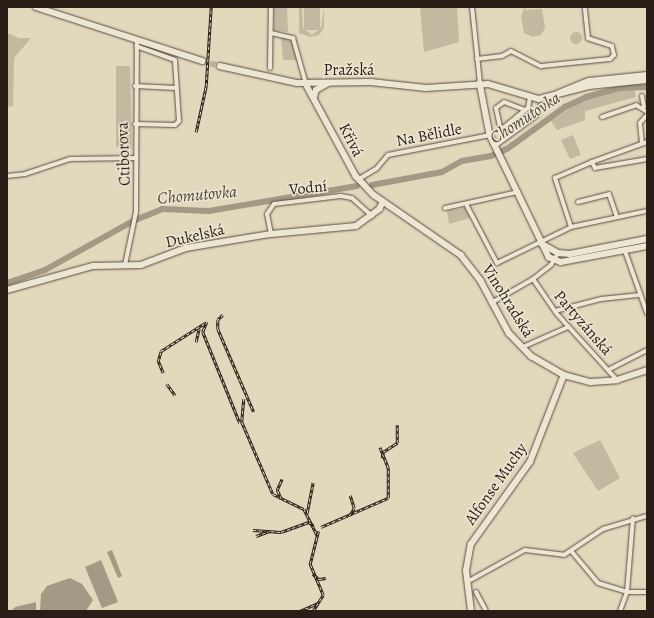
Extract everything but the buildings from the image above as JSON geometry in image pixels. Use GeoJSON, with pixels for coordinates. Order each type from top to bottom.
{"type":"FeatureCollection","features":[{"type":"Feature","properties":{"kind":"street"},"geometry":{"type":"LineString","coordinates":[[36,7],[174,58],[179,121],[175,125],[135,124]]}},
{"type":"Feature","properties":{"kind":"street"},"geometry":{"type":"LineString","coordinates":[[270,68],[271,7]]}},
{"type":"Feature","properties":{"kind":"street"},"geometry":{"type":"LineString","coordinates":[[472,7],[480,83],[490,135],[518,192],[540,242],[554,261]]}},
{"type":"Feature","properties":{"kind":"street"},"geometry":{"type":"LineString","coordinates":[[477,59],[502,56],[512,51],[541,66],[610,59],[614,55],[612,46],[588,38],[585,7]]}},
{"type":"Feature","properties":{"kind":"street"},"geometry":{"type":"LineString","coordinates":[[271,33],[293,38],[306,84]]}},
{"type":"Feature","properties":{"kind":"street"},"geometry":{"type":"LineString","coordinates":[[136,44],[202,61]]}},
{"type":"Feature","properties":{"kind":"street","name":"Ctiborova"},"geometry":{"type":"LineString","coordinates":[[125,265],[136,212],[136,44]]}},
{"type":"Feature","properties":{"kind":"street","name":"Pražská"},"geometry":{"type":"LineString","coordinates":[[220,66],[268,79],[306,84],[371,82],[426,88],[480,83]]}},
{"type":"Feature","properties":{"kind":"street"},"geometry":{"type":"LineString","coordinates":[[546,98],[589,81],[647,75]]}},
{"type":"Feature","properties":{"kind":"street"},"geometry":{"type":"LineString","coordinates":[[480,83],[530,97],[546,98],[589,86],[647,80]]}},
{"type":"Feature","properties":{"kind":"street"},"geometry":{"type":"LineString","coordinates":[[314,97],[316,90],[330,83]]}},
{"type":"Feature","properties":{"kind":"street","name":"Křivá"},"geometry":{"type":"LineString","coordinates":[[306,84],[359,179],[383,202]]}},
{"type":"Feature","properties":{"kind":"street"},"geometry":{"type":"LineString","coordinates":[[135,86],[176,88]]}},
{"type":"Feature","properties":{"kind":"street"},"geometry":{"type":"LineString","coordinates":[[642,96],[644,107],[647,112]]}},
{"type":"Feature","properties":{"kind":"street"},"geometry":{"type":"LineString","coordinates":[[525,110],[504,102],[496,108],[500,127],[503,128],[525,110],[530,97]]}},
{"type":"Feature","properties":{"kind":"street"},"geometry":{"type":"LineString","coordinates":[[496,148],[537,115],[541,105]]}},
{"type":"Feature","properties":{"kind":"street"},"geometry":{"type":"LineString","coordinates":[[602,117],[636,105],[644,107]]}},
{"type":"Feature","properties":{"kind":"street"},"geometry":{"type":"LineString","coordinates":[[571,226],[555,178],[592,162],[645,143],[640,123],[647,115]]}},
{"type":"Feature","properties":{"kind":"street","name":"Na Bělidle"},"geometry":{"type":"LineString","coordinates":[[359,179],[377,168],[388,155],[490,135]]}},
{"type":"Feature","properties":{"kind":"street"},"geometry":{"type":"LineString","coordinates":[[7,176],[25,174],[70,159],[135,158]]}},
{"type":"Feature","properties":{"kind":"street"},"geometry":{"type":"LineString","coordinates":[[592,162],[595,168],[647,159]]}},
{"type":"Feature","properties":{"kind":"street"},"geometry":{"type":"LineString","coordinates":[[445,208],[518,192]]}},
{"type":"Feature","properties":{"kind":"street"},"geometry":{"type":"LineString","coordinates":[[578,202],[609,194],[617,217]]}},
{"type":"Feature","properties":{"kind":"street","name":"Vodní"},"geometry":{"type":"LineString","coordinates":[[270,234],[267,214],[274,204],[341,196],[352,198],[372,216]]}},
{"type":"Feature","properties":{"kind":"street","name":"Dukelská"},"geometry":{"type":"LineString","coordinates":[[7,290],[93,266],[141,265],[186,248],[270,234],[356,226],[372,216],[383,202]]}},
{"type":"Feature","properties":{"kind":"street","name":"Vinohradská"},"geometry":{"type":"LineString","coordinates":[[383,202],[451,245],[473,271],[491,303],[522,348],[564,375],[591,382],[617,380],[647,370]]}},
{"type":"Feature","properties":{"kind":"street"},"geometry":{"type":"LineString","coordinates":[[466,204],[497,263],[571,226],[647,211]]}},
{"type":"Feature","properties":{"kind":"street"},"geometry":{"type":"LineString","coordinates":[[540,242],[558,253],[647,239]]}},
{"type":"Feature","properties":{"kind":"street"},"geometry":{"type":"LineString","coordinates":[[554,261],[625,251],[647,246]]}},
{"type":"Feature","properties":{"kind":"street"},"geometry":{"type":"LineString","coordinates":[[625,251],[638,295],[646,314]]}},
{"type":"Feature","properties":{"kind":"street"},"geometry":{"type":"LineString","coordinates":[[491,303],[534,280],[554,261],[558,253]]}},
{"type":"Feature","properties":{"kind":"street","name":"Partyzánská"},"geometry":{"type":"LineString","coordinates":[[534,280],[568,327],[617,380]]}},
{"type":"Feature","properties":{"kind":"street"},"geometry":{"type":"LineString","coordinates":[[555,311],[587,302],[638,295]]}},
{"type":"Feature","properties":{"kind":"street"},"geometry":{"type":"LineString","coordinates":[[525,346],[568,327]]}},
{"type":"Feature","properties":{"kind":"street"},"geometry":{"type":"LineString","coordinates":[[608,370],[647,350]]}},
{"type":"Feature","properties":{"kind":"street","name":"Alfonse Muchy"},"geometry":{"type":"LineString","coordinates":[[471,611],[467,582],[471,544],[530,462],[564,375]]}},
{"type":"Feature","properties":{"kind":"street"},"geometry":{"type":"LineString","coordinates":[[467,582],[525,550],[558,556],[572,552],[603,530],[634,518],[647,516]]}},
{"type":"Feature","properties":{"kind":"street"},"geometry":{"type":"LineString","coordinates":[[620,611],[627,592],[634,518]]}},
{"type":"Feature","properties":{"kind":"street"},"geometry":{"type":"LineString","coordinates":[[572,552],[593,580],[627,592],[647,592]]}},
{"type":"Feature","properties":{"kind":"street"},"geometry":{"type":"LineString","coordinates":[[476,592],[486,611]]}},
{"type":"Feature","properties":{"kind":"shaded area"},"geometry":{"type":"Polygon","coordinates":[[[274,7],[287,7],[288,32],[274,31],[274,7]]]}},
{"type":"Feature","properties":{"kind":"shaded area"},"geometry":{"type":"Polygon","coordinates":[[[299,7],[302,7],[303,28],[312,35],[321,28],[324,7],[324,28],[319,35],[311,37],[299,33],[299,7]]]}},
{"type":"Feature","properties":{"kind":"shaded area"},"geometry":{"type":"Polygon","coordinates":[[[304,7],[320,7],[320,30],[304,30],[304,7]]]}},
{"type":"Feature","properties":{"kind":"shaded area"},"geometry":{"type":"Polygon","coordinates":[[[420,7],[457,7],[459,42],[424,52],[420,7]]]}},
{"type":"Feature","properties":{"kind":"shaded area"},"geometry":{"type":"Polygon","coordinates":[[[524,7],[528,7],[524,10],[542,9],[545,28],[541,35],[533,37],[524,33],[521,17],[524,7]]]}},
{"type":"Feature","properties":{"kind":"shaded area"},"geometry":{"type":"Polygon","coordinates":[[[576,32],[580,34],[582,38],[580,42],[576,44],[572,42],[570,38],[572,34],[576,32]]]}},
{"type":"Feature","properties":{"kind":"shaded area"},"geometry":{"type":"Polygon","coordinates":[[[7,33],[19,38],[31,38],[14,58],[13,106],[7,107],[7,33]]]}},
{"type":"Feature","properties":{"kind":"shaded area"},"geometry":{"type":"Polygon","coordinates":[[[281,36],[293,42],[297,60],[283,60],[281,36]]]}},
{"type":"Feature","properties":{"kind":"shaded area"},"geometry":{"type":"Polygon","coordinates":[[[116,66],[130,66],[132,149],[116,147],[116,66]]]}},
{"type":"Feature","properties":{"kind":"shaded area"},"geometry":{"type":"Polygon","coordinates":[[[624,88],[634,88],[636,97],[585,111],[585,120],[557,130],[551,121],[580,101],[624,88]]]}},
{"type":"Feature","properties":{"kind":"shaded area"},"geometry":{"type":"Polygon","coordinates":[[[573,135],[581,155],[570,159],[561,140],[573,135]]]}},
{"type":"Feature","properties":{"kind":"shaded area"},"geometry":{"type":"Polygon","coordinates":[[[465,208],[470,218],[449,224],[447,211],[465,208]]]}},
{"type":"Feature","properties":{"kind":"shaded area"},"geometry":{"type":"Polygon","coordinates":[[[600,440],[620,478],[598,491],[573,453],[600,440]]]}},
{"type":"Feature","properties":{"kind":"shaded area"},"geometry":{"type":"Polygon","coordinates":[[[112,550],[122,576],[118,578],[107,552],[112,550]]]}},
{"type":"Feature","properties":{"kind":"shaded area"},"geometry":{"type":"Polygon","coordinates":[[[101,560],[118,602],[102,608],[85,567],[101,560]]]}},
{"type":"Feature","properties":{"kind":"shaded area"},"geometry":{"type":"Polygon","coordinates":[[[70,578],[82,584],[93,600],[86,611],[40,611],[41,594],[47,586],[70,578]]]}},
{"type":"Feature","properties":{"kind":"shaded area"},"geometry":{"type":"Polygon","coordinates":[[[36,602],[36,611],[11,611],[15,607],[36,602]]]}},
{"type":"Feature","properties":{"kind":"waterway","name":"Chomutovka"},"geometry":{"type":"LineString","coordinates":[[372,185],[442,172],[462,161],[491,156],[507,149],[565,107],[586,97],[620,88],[647,87]]}},
{"type":"Feature","properties":{"kind":"waterway","name":"Chomutovka"},"geometry":{"type":"LineString","coordinates":[[7,283],[45,270],[133,221],[162,209],[209,211],[357,186]]}},
{"type":"Feature","properties":{"kind":"tunnel"},"geometry":{"type":"LineString","coordinates":[[202,61],[220,66]]}},
{"type":"Feature","properties":{"kind":"railway"},"geometry":{"type":"LineString","coordinates":[[196,132],[206,86],[211,7]]}},
{"type":"Feature","properties":{"kind":"railway"},"geometry":{"type":"LineString","coordinates":[[223,315],[218,320],[218,329],[254,412]]}},
{"type":"Feature","properties":{"kind":"railway"},"geometry":{"type":"LineString","coordinates":[[207,322],[203,332],[240,423]]}},
{"type":"Feature","properties":{"kind":"railway"},"geometry":{"type":"LineString","coordinates":[[163,373],[158,361],[161,351],[205,323]]}},
{"type":"Feature","properties":{"kind":"railway"},"geometry":{"type":"LineString","coordinates":[[196,342],[199,328]]}},
{"type":"Feature","properties":{"kind":"railway"},"geometry":{"type":"LineString","coordinates":[[167,384],[175,395]]}},
{"type":"Feature","properties":{"kind":"railway"},"geometry":{"type":"LineString","coordinates":[[244,399],[242,422],[273,494],[304,509],[317,535]]}},
{"type":"Feature","properties":{"kind":"railway"},"geometry":{"type":"LineString","coordinates":[[382,458],[383,452],[397,443],[397,425]]}},
{"type":"Feature","properties":{"kind":"railway"},"geometry":{"type":"LineString","coordinates":[[321,527],[388,498],[388,468],[380,448]]}},
{"type":"Feature","properties":{"kind":"railway"},"geometry":{"type":"LineString","coordinates":[[281,499],[277,490],[282,479]]}},
{"type":"Feature","properties":{"kind":"railway"},"geometry":{"type":"LineString","coordinates":[[307,513],[313,483]]}},
{"type":"Feature","properties":{"kind":"railway"},"geometry":{"type":"LineString","coordinates":[[350,496],[354,508],[350,515]]}},
{"type":"Feature","properties":{"kind":"railway"},"geometry":{"type":"LineString","coordinates":[[253,530],[281,532],[309,522],[314,526]]}},
{"type":"Feature","properties":{"kind":"railway"},"geometry":{"type":"LineString","coordinates":[[256,536],[270,531]]}},
{"type":"Feature","properties":{"kind":"railway"},"geometry":{"type":"LineString","coordinates":[[313,611],[323,595],[310,564],[318,531]]}},
{"type":"Feature","properties":{"kind":"railway"},"geometry":{"type":"LineString","coordinates":[[313,574],[319,579],[326,578]]}},
{"type":"Feature","properties":{"kind":"railway"},"geometry":{"type":"LineString","coordinates":[[300,611],[318,603]]}}]}
